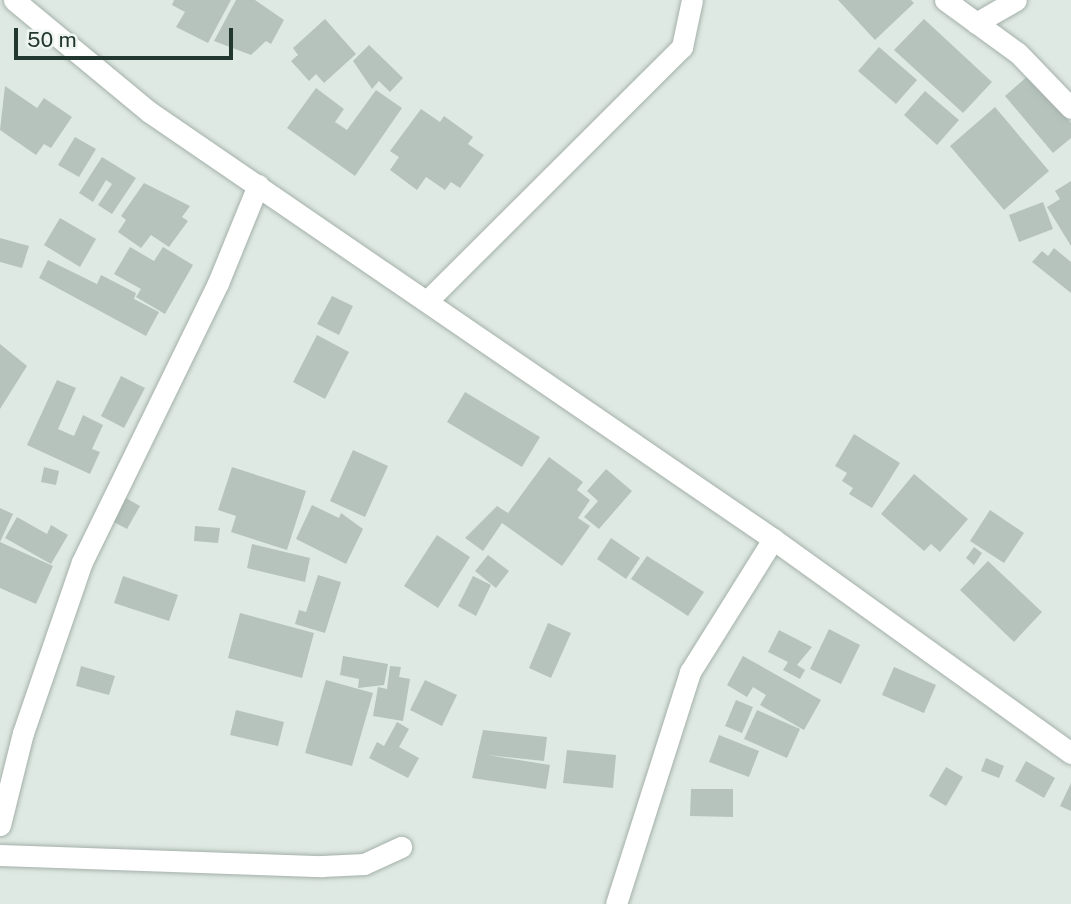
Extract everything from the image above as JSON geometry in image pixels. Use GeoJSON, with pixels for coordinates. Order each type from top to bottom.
{"type":"FeatureCollection","features":[{"type":"Feature","properties":{"kind":"street"},"geometry":{"type":"LineString","coordinates":[[14,0],[148,111],[428,300],[773,539],[1071,753]]}},
{"type":"Feature","properties":{"kind":"street"},"geometry":{"type":"LineString","coordinates":[[428,300],[643,91],[682,47],[692,0]]}},
{"type":"Feature","properties":{"kind":"street"},"geometry":{"type":"LineString","coordinates":[[945,0],[1018,53],[1071,108]]}},
{"type":"Feature","properties":{"kind":"street"},"geometry":{"type":"LineString","coordinates":[[976,23],[1016,0]]}},
{"type":"Feature","properties":{"kind":"street"},"geometry":{"type":"LineString","coordinates":[[0,825],[23,733],[82,562],[143,427],[218,283],[258,185]]}},
{"type":"Feature","properties":{"kind":"street"},"geometry":{"type":"LineString","coordinates":[[616,904],[690,672],[773,539]]}},
{"type":"Feature","properties":{"kind":"street"},"geometry":{"type":"LineString","coordinates":[[0,855],[322,866],[364,864],[401,848]]}},
{"type":"Feature","properties":{"kind":"building"},"geometry":{"type":"Polygon","coordinates":[[[174,0],[231,0],[208,43],[176,27],[185,12],[172,5],[174,0]]]}},
{"type":"Feature","properties":{"kind":"building"},"geometry":{"type":"Polygon","coordinates":[[[236,0],[255,0],[284,20],[271,44],[266,41],[251,55],[214,41],[236,0]]]}},
{"type":"Feature","properties":{"kind":"building"},"geometry":{"type":"Polygon","coordinates":[[[838,0],[911,0],[914,3],[875,40],[838,0]]]}},
{"type":"Feature","properties":{"kind":"building"},"geometry":{"type":"Polygon","coordinates":[[[325,19],[356,54],[324,83],[316,74],[309,81],[291,61],[298,55],[293,48],[325,19]]]}},
{"type":"Feature","properties":{"kind":"building"},"geometry":{"type":"Polygon","coordinates":[[[924,19],[992,82],[963,113],[894,50],[924,19]]]}},
{"type":"Feature","properties":{"kind":"building"},"geometry":{"type":"Polygon","coordinates":[[[369,45],[403,78],[390,92],[379,81],[372,89],[353,61],[369,45]]]}},
{"type":"Feature","properties":{"kind":"building"},"geometry":{"type":"Polygon","coordinates":[[[879,47],[917,80],[896,104],[858,71],[879,47]]]}},
{"type":"Feature","properties":{"kind":"building"},"geometry":{"type":"Polygon","coordinates":[[[1030,74],[1071,123],[1071,138],[1053,153],[1005,96],[1030,74]]]}},
{"type":"Feature","properties":{"kind":"building"},"geometry":{"type":"Polygon","coordinates":[[[5,86],[37,108],[44,98],[72,117],[51,148],[44,144],[36,155],[0,130],[5,86]]]}},
{"type":"Feature","properties":{"kind":"building"},"geometry":{"type":"Polygon","coordinates":[[[316,88],[344,109],[335,122],[347,130],[376,90],[402,108],[355,176],[287,128],[316,88]]]}},
{"type":"Feature","properties":{"kind":"building"},"geometry":{"type":"Polygon","coordinates":[[[925,91],[959,120],[937,145],[904,115],[925,91]]]}},
{"type":"Feature","properties":{"kind":"building"},"geometry":{"type":"Polygon","coordinates":[[[995,107],[1049,171],[1004,210],[950,146],[995,107]]]}},
{"type":"Feature","properties":{"kind":"building"},"geometry":{"type":"Polygon","coordinates":[[[421,109],[440,122],[444,116],[473,137],[468,144],[484,155],[460,188],[451,182],[445,190],[426,177],[417,190],[390,170],[399,157],[390,151],[421,109]]]}},
{"type":"Feature","properties":{"kind":"building"},"geometry":{"type":"Polygon","coordinates":[[[75,137],[96,149],[79,177],[58,165],[75,137]]]}},
{"type":"Feature","properties":{"kind":"building"},"geometry":{"type":"Polygon","coordinates":[[[102,157],[136,178],[112,214],[98,205],[112,184],[106,180],[93,202],[79,193],[102,157]]]}},
{"type":"Feature","properties":{"kind":"building"},"geometry":{"type":"Polygon","coordinates":[[[1071,181],[1071,246],[1047,207],[1060,199],[1055,191],[1071,181]]]}},
{"type":"Feature","properties":{"kind":"building"},"geometry":{"type":"Polygon","coordinates":[[[144,183],[190,206],[182,217],[188,221],[169,247],[151,235],[141,248],[118,232],[126,220],[121,216],[144,183]]]}},
{"type":"Feature","properties":{"kind":"building"},"geometry":{"type":"Polygon","coordinates":[[[1043,202],[1053,229],[1019,242],[1009,215],[1043,202]]]}},
{"type":"Feature","properties":{"kind":"building"},"geometry":{"type":"Polygon","coordinates":[[[60,218],[96,239],[80,267],[44,245],[60,218]]]}},
{"type":"Feature","properties":{"kind":"building"},"geometry":{"type":"Polygon","coordinates":[[[0,238],[29,246],[22,268],[0,262],[0,238]]]}},
{"type":"Feature","properties":{"kind":"building"},"geometry":{"type":"Polygon","coordinates":[[[130,247],[154,261],[163,247],[193,265],[165,314],[136,297],[141,289],[114,274],[130,247]]]}},
{"type":"Feature","properties":{"kind":"building"},"geometry":{"type":"Polygon","coordinates":[[[1054,248],[1071,262],[1071,293],[1032,262],[1042,251],[1048,256],[1054,248]]]}},
{"type":"Feature","properties":{"kind":"building"},"geometry":{"type":"Polygon","coordinates":[[[48,260],[97,284],[101,275],[136,293],[134,299],[159,312],[146,336],[39,278],[48,260]]]}},
{"type":"Feature","properties":{"kind":"building"},"geometry":{"type":"Polygon","coordinates":[[[332,296],[353,306],[339,335],[317,324],[332,296]]]}},
{"type":"Feature","properties":{"kind":"building"},"geometry":{"type":"Polygon","coordinates":[[[317,335],[349,352],[325,399],[293,382],[317,335]]]}},
{"type":"Feature","properties":{"kind":"building"},"geometry":{"type":"Polygon","coordinates":[[[0,344],[27,366],[0,409],[0,344]]]}},
{"type":"Feature","properties":{"kind":"building"},"geometry":{"type":"Polygon","coordinates":[[[121,376],[145,388],[124,428],[101,416],[121,376]]]}},
{"type":"Feature","properties":{"kind":"building"},"geometry":{"type":"Polygon","coordinates":[[[57,380],[76,388],[58,429],[74,436],[83,415],[103,425],[92,449],[100,452],[90,474],[27,445],[57,380]]]}},
{"type":"Feature","properties":{"kind":"building"},"geometry":{"type":"Polygon","coordinates":[[[465,392],[540,437],[522,467],[447,422],[465,392]]]}},
{"type":"Feature","properties":{"kind":"building"},"geometry":{"type":"Polygon","coordinates":[[[854,434],[900,463],[872,508],[849,494],[853,488],[842,481],[847,473],[835,466],[854,434]]]}},
{"type":"Feature","properties":{"kind":"building"},"geometry":{"type":"Polygon","coordinates":[[[353,450],[388,466],[365,517],[330,501],[353,450]]]}},
{"type":"Feature","properties":{"kind":"building"},"geometry":{"type":"Polygon","coordinates":[[[549,457],[583,482],[577,490],[590,500],[578,518],[590,526],[562,566],[502,523],[483,551],[465,538],[497,506],[508,513],[549,457]]]}},
{"type":"Feature","properties":{"kind":"building"},"geometry":{"type":"Polygon","coordinates":[[[44,467],[59,471],[56,485],[41,482],[44,467]]]}},
{"type":"Feature","properties":{"kind":"building"},"geometry":{"type":"Polygon","coordinates":[[[232,467],[306,491],[287,550],[231,532],[236,516],[218,510],[232,467]]]}},
{"type":"Feature","properties":{"kind":"building"},"geometry":{"type":"Polygon","coordinates":[[[606,469],[632,491],[599,529],[584,517],[598,501],[587,491],[606,469]]]}},
{"type":"Feature","properties":{"kind":"building"},"geometry":{"type":"Polygon","coordinates":[[[914,474],[968,519],[940,552],[931,544],[924,551],[881,514],[914,474]]]}},
{"type":"Feature","properties":{"kind":"building"},"geometry":{"type":"Polygon","coordinates":[[[124,497],[140,506],[127,529],[110,520],[124,497]]]}},
{"type":"Feature","properties":{"kind":"building"},"geometry":{"type":"Polygon","coordinates":[[[312,505],[339,518],[341,513],[363,529],[346,564],[296,539],[312,505]]]}},
{"type":"Feature","properties":{"kind":"building"},"geometry":{"type":"Polygon","coordinates":[[[0,508],[13,514],[0,542],[0,508]]]}},
{"type":"Feature","properties":{"kind":"building"},"geometry":{"type":"Polygon","coordinates":[[[990,510],[1024,533],[1004,563],[970,541],[990,510]]]}},
{"type":"Feature","properties":{"kind":"building"},"geometry":{"type":"Polygon","coordinates":[[[17,517],[47,534],[51,525],[68,535],[51,564],[5,538],[17,517]]]}},
{"type":"Feature","properties":{"kind":"building"},"geometry":{"type":"Polygon","coordinates":[[[195,526],[220,528],[218,543],[194,541],[195,526]]]}},
{"type":"Feature","properties":{"kind":"building"},"geometry":{"type":"Polygon","coordinates":[[[437,535],[470,557],[438,608],[404,586],[437,535]]]}},
{"type":"Feature","properties":{"kind":"building"},"geometry":{"type":"Polygon","coordinates":[[[611,538],[640,558],[626,579],[597,559],[611,538]]]}},
{"type":"Feature","properties":{"kind":"building"},"geometry":{"type":"Polygon","coordinates":[[[0,542],[53,566],[36,604],[0,588],[0,542]]]}},
{"type":"Feature","properties":{"kind":"building"},"geometry":{"type":"Polygon","coordinates":[[[252,544],[310,558],[305,582],[247,568],[252,544]]]}},
{"type":"Feature","properties":{"kind":"building"},"geometry":{"type":"Polygon","coordinates":[[[974,547],[982,553],[974,565],[966,558],[974,547]]]}},
{"type":"Feature","properties":{"kind":"building"},"geometry":{"type":"Polygon","coordinates":[[[488,555],[509,571],[496,588],[475,571],[488,555]]]}},
{"type":"Feature","properties":{"kind":"building"},"geometry":{"type":"Polygon","coordinates":[[[647,556],[704,592],[688,616],[631,579],[647,556]]]}},
{"type":"Feature","properties":{"kind":"building"},"geometry":{"type":"Polygon","coordinates":[[[988,561],[1042,612],[1014,642],[960,590],[988,561]]]}},
{"type":"Feature","properties":{"kind":"building"},"geometry":{"type":"Polygon","coordinates":[[[318,575],[341,582],[325,633],[295,624],[299,610],[306,612],[318,575]]]}},
{"type":"Feature","properties":{"kind":"building"},"geometry":{"type":"Polygon","coordinates":[[[123,576],[178,595],[169,621],[114,603],[123,576]]]}},
{"type":"Feature","properties":{"kind":"building"},"geometry":{"type":"Polygon","coordinates":[[[473,576],[491,585],[476,616],[458,606],[473,576]]]}},
{"type":"Feature","properties":{"kind":"building"},"geometry":{"type":"Polygon","coordinates":[[[240,613],[314,633],[302,678],[228,658],[240,613]]]}},
{"type":"Feature","properties":{"kind":"building"},"geometry":{"type":"Polygon","coordinates":[[[548,623],[571,633],[551,678],[529,668],[548,623]]]}},
{"type":"Feature","properties":{"kind":"building"},"geometry":{"type":"Polygon","coordinates":[[[829,629],[860,645],[841,684],[810,669],[829,629]]]}},
{"type":"Feature","properties":{"kind":"building"},"geometry":{"type":"Polygon","coordinates":[[[779,630],[812,647],[797,665],[805,670],[800,679],[783,670],[788,662],[768,652],[779,630]]]}},
{"type":"Feature","properties":{"kind":"building"},"geometry":{"type":"Polygon","coordinates":[[[343,656],[388,664],[384,685],[358,688],[359,679],[340,675],[343,656]]]}},
{"type":"Feature","properties":{"kind":"building"},"geometry":{"type":"Polygon","coordinates":[[[743,656],[821,700],[804,730],[760,705],[766,695],[753,687],[747,697],[727,685],[743,656]]]}},
{"type":"Feature","properties":{"kind":"building"},"geometry":{"type":"Polygon","coordinates":[[[81,666],[115,676],[109,695],[76,686],[81,666]]]}},
{"type":"Feature","properties":{"kind":"building"},"geometry":{"type":"Polygon","coordinates":[[[390,666],[401,667],[399,677],[410,679],[403,721],[373,716],[378,687],[387,689],[390,666]]]}},
{"type":"Feature","properties":{"kind":"building"},"geometry":{"type":"Polygon","coordinates":[[[894,667],[936,685],[924,713],[882,695],[894,667]]]}},
{"type":"Feature","properties":{"kind":"building"},"geometry":{"type":"Polygon","coordinates":[[[326,680],[373,693],[352,766],[305,753],[326,680]]]}},
{"type":"Feature","properties":{"kind":"building"},"geometry":{"type":"Polygon","coordinates":[[[425,680],[457,695],[442,726],[410,710],[425,680]]]}},
{"type":"Feature","properties":{"kind":"building"},"geometry":{"type":"Polygon","coordinates":[[[736,700],[753,707],[742,733],[725,726],[736,700]]]}},
{"type":"Feature","properties":{"kind":"building"},"geometry":{"type":"Polygon","coordinates":[[[236,710],[284,722],[278,746],[230,735],[236,710]]]}},
{"type":"Feature","properties":{"kind":"building"},"geometry":{"type":"Polygon","coordinates":[[[757,710],[800,729],[787,758],[744,739],[757,710]]]}},
{"type":"Feature","properties":{"kind":"building"},"geometry":{"type":"Polygon","coordinates":[[[397,722],[409,729],[399,747],[419,758],[408,778],[369,758],[377,742],[384,746],[397,722]]]}},
{"type":"Feature","properties":{"kind":"building"},"geometry":{"type":"Polygon","coordinates":[[[483,730],[547,737],[544,761],[487,755],[550,765],[546,789],[472,778],[483,730]]]}},
{"type":"Feature","properties":{"kind":"building"},"geometry":{"type":"Polygon","coordinates":[[[719,735],[759,751],[749,777],[709,762],[719,735]]]}},
{"type":"Feature","properties":{"kind":"building"},"geometry":{"type":"Polygon","coordinates":[[[567,750],[616,755],[613,788],[563,783],[567,750]]]}},
{"type":"Feature","properties":{"kind":"building"},"geometry":{"type":"Polygon","coordinates":[[[986,758],[1004,766],[999,778],[981,771],[986,758]]]}},
{"type":"Feature","properties":{"kind":"building"},"geometry":{"type":"Polygon","coordinates":[[[1026,761],[1055,778],[1044,798],[1015,781],[1026,761]]]}},
{"type":"Feature","properties":{"kind":"building"},"geometry":{"type":"Polygon","coordinates":[[[946,767],[963,777],[946,806],[929,796],[946,767]]]}},
{"type":"Feature","properties":{"kind":"building"},"geometry":{"type":"Polygon","coordinates":[[[1071,783],[1071,811],[1060,806],[1071,783]]]}},
{"type":"Feature","properties":{"kind":"building"},"geometry":{"type":"Polygon","coordinates":[[[691,789],[733,789],[733,817],[690,816],[691,789]]]}}]}
